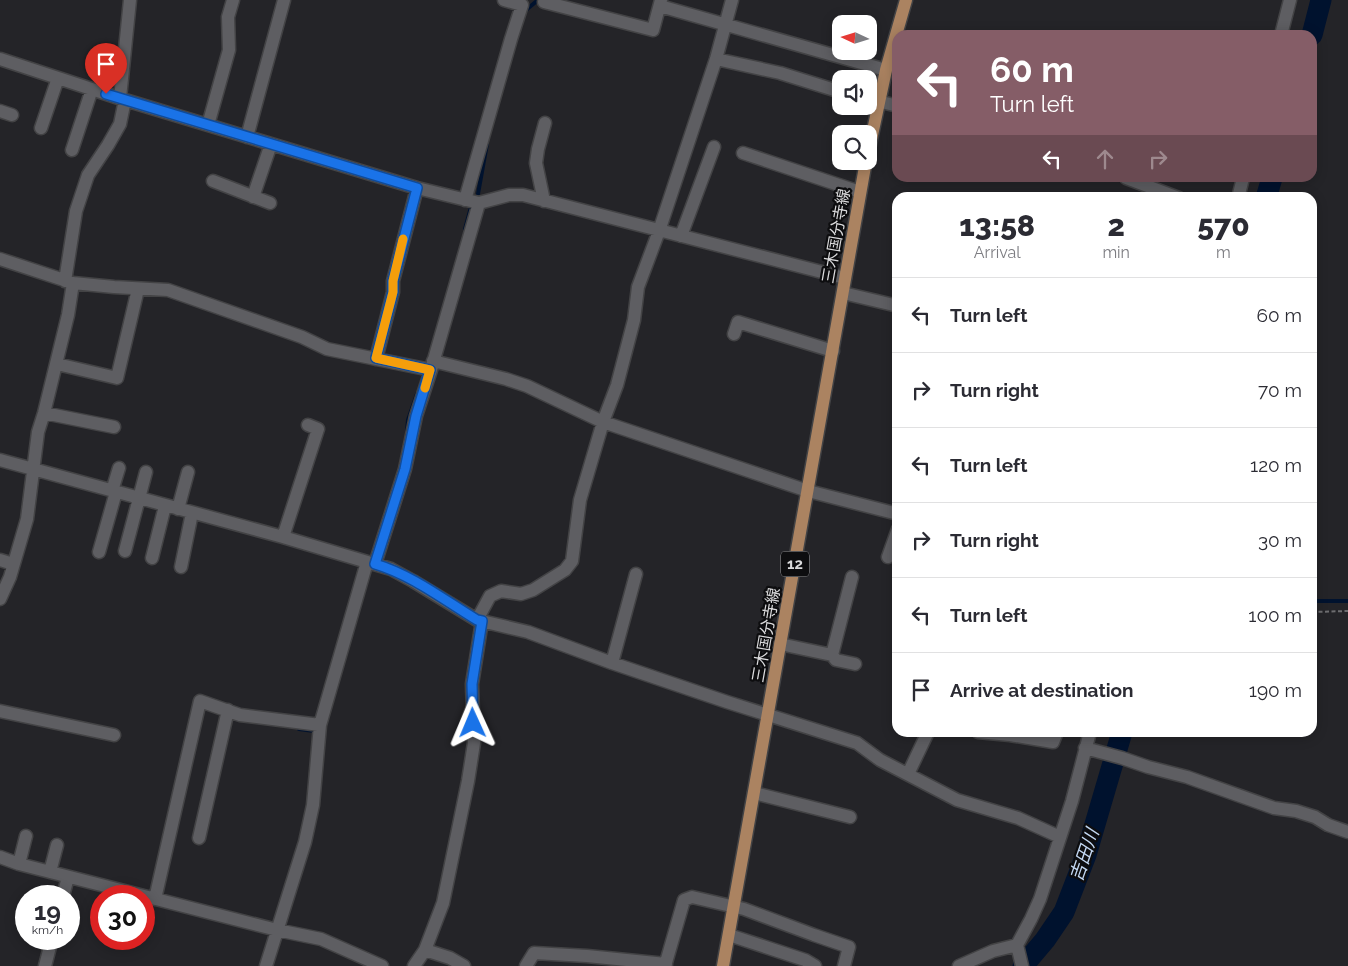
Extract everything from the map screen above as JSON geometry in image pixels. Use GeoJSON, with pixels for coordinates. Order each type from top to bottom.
{"type":"FeatureCollection","features":[{"type":"Feature","properties":{"kind":"main road"},"geometry":{"type":"LineString","coordinates":[[897,30],[906,0]]}},
{"type":"Feature","properties":{"kind":"main road"},"geometry":{"type":"LineString","coordinates":[[877,92],[892,49]]}},
{"type":"Feature","properties":{"kind":"main road","name":"三木国分寺線"},"geometry":{"type":"LineString","coordinates":[[724,966],[864,170]]}},
{"type":"Feature","properties":{"kind":"street"},"geometry":{"type":"LineString","coordinates":[[0,599],[10,576],[27,519],[38,432],[68,315],[69,282],[76,211],[88,175],[120,124],[130,0]]}},
{"type":"Feature","properties":{"kind":"street"},"geometry":{"type":"LineString","coordinates":[[208,125],[229,50],[228,18],[234,0]]}},
{"type":"Feature","properties":{"kind":"street"},"geometry":{"type":"LineString","coordinates":[[247,137],[284,0]]}},
{"type":"Feature","properties":{"kind":"street"},"geometry":{"type":"LineString","coordinates":[[465,200],[500,74],[522,5],[504,0]]}},
{"type":"Feature","properties":{"kind":"street"},"geometry":{"type":"LineString","coordinates":[[414,966],[425,950],[443,903],[468,781],[474,742],[472,684],[480,621],[490,596],[501,591],[521,594],[532,590],[565,570],[572,561],[580,500],[603,422],[617,385],[634,320],[638,287],[659,231],[716,59],[732,0]]}},
{"type":"Feature","properties":{"kind":"street"},"geometry":{"type":"LineString","coordinates":[[1283,30],[1290,0]]}},
{"type":"Feature","properties":{"kind":"street"},"geometry":{"type":"LineString","coordinates":[[544,2],[653,30],[661,3],[725,25],[886,70]]}},
{"type":"Feature","properties":{"kind":"street"},"geometry":{"type":"LineString","coordinates":[[0,58],[123,99],[417,188],[479,203],[509,195],[522,195],[846,278]]}},
{"type":"Feature","properties":{"kind":"street"},"geometry":{"type":"LineString","coordinates":[[716,59],[780,73],[832,89]]}},
{"type":"Feature","properties":{"kind":"street"},"geometry":{"type":"LineString","coordinates":[[41,128],[58,78]]}},
{"type":"Feature","properties":{"kind":"street"},"geometry":{"type":"LineString","coordinates":[[72,150],[92,89]]}},
{"type":"Feature","properties":{"kind":"street"},"geometry":{"type":"LineString","coordinates":[[877,101],[892,104]]}},
{"type":"Feature","properties":{"kind":"street"},"geometry":{"type":"LineString","coordinates":[[544,201],[536,164],[545,123]]}},
{"type":"Feature","properties":{"kind":"street"},"geometry":{"type":"LineString","coordinates":[[253,196],[271,144]]}},
{"type":"Feature","properties":{"kind":"street"},"geometry":{"type":"LineString","coordinates":[[681,236],[714,147]]}},
{"type":"Feature","properties":{"kind":"street"},"geometry":{"type":"LineString","coordinates":[[743,154],[860,192]]}},
{"type":"Feature","properties":{"kind":"street"},"geometry":{"type":"LineString","coordinates":[[213,181],[270,203]]}},
{"type":"Feature","properties":{"kind":"street"},"geometry":{"type":"LineString","coordinates":[[1137,182],[1163,192]]}},
{"type":"Feature","properties":{"kind":"street"},"geometry":{"type":"LineString","coordinates":[[376,358],[393,292],[393,281],[417,188]]}},
{"type":"Feature","properties":{"kind":"street"},"geometry":{"type":"LineString","coordinates":[[266,966],[305,842],[313,805],[320,725],[371,563],[405,469],[428,367],[479,203]]}},
{"type":"Feature","properties":{"kind":"street"},"geometry":{"type":"LineString","coordinates":[[0,259],[69,282],[168,290],[302,337],[327,349],[506,379],[527,386],[603,422],[808,491],[892,512]]}},
{"type":"Feature","properties":{"kind":"street"},"geometry":{"type":"LineString","coordinates":[[56,364],[117,378],[138,289]]}},
{"type":"Feature","properties":{"kind":"street"},"geometry":{"type":"LineString","coordinates":[[843,293],[892,305]]}},
{"type":"Feature","properties":{"kind":"street"},"geometry":{"type":"LineString","coordinates":[[734,334],[738,322],[833,351]]}},
{"type":"Feature","properties":{"kind":"street"},"geometry":{"type":"LineString","coordinates":[[44,413],[114,427]]}},
{"type":"Feature","properties":{"kind":"street"},"geometry":{"type":"LineString","coordinates":[[283,537],[318,429],[308,426]]}},
{"type":"Feature","properties":{"kind":"street"},"geometry":{"type":"LineString","coordinates":[[0,460],[283,537],[391,569],[480,621],[528,632],[612,663],[857,744],[880,760],[957,800],[1018,818],[1060,836]]}},
{"type":"Feature","properties":{"kind":"street"},"geometry":{"type":"LineString","coordinates":[[99,552],[119,468]]}},
{"type":"Feature","properties":{"kind":"street"},"geometry":{"type":"LineString","coordinates":[[125,551],[146,472]]}},
{"type":"Feature","properties":{"kind":"street"},"geometry":{"type":"LineString","coordinates":[[152,558],[171,507],[188,472]]}},
{"type":"Feature","properties":{"kind":"street"},"geometry":{"type":"LineString","coordinates":[[180,567],[192,513]]}},
{"type":"Feature","properties":{"kind":"street"},"geometry":{"type":"LineString","coordinates":[[888,558],[892,546]]}},
{"type":"Feature","properties":{"kind":"street"},"geometry":{"type":"LineString","coordinates":[[0,560],[13,564]]}},
{"type":"Feature","properties":{"kind":"street"},"geometry":{"type":"LineString","coordinates":[[612,663],[636,574]]}},
{"type":"Feature","properties":{"kind":"street"},"geometry":{"type":"LineString","coordinates":[[832,655],[852,577]]}},
{"type":"Feature","properties":{"kind":"street"},"geometry":{"type":"LineString","coordinates":[[780,644],[832,655],[836,660],[855,664]]}},
{"type":"Feature","properties":{"kind":"street"},"geometry":{"type":"LineString","coordinates":[[320,725],[240,715],[200,701],[155,899],[277,930],[321,939],[382,966]]}},
{"type":"Feature","properties":{"kind":"street"},"geometry":{"type":"LineString","coordinates":[[199,838],[228,710]]}},
{"type":"Feature","properties":{"kind":"street"},"geometry":{"type":"LineString","coordinates":[[0,711],[114,735]]}},
{"type":"Feature","properties":{"kind":"street"},"geometry":{"type":"LineString","coordinates":[[908,774],[926,737]]}},
{"type":"Feature","properties":{"kind":"street"},"geometry":{"type":"LineString","coordinates":[[1022,737],[1053,742],[1055,737]]}},
{"type":"Feature","properties":{"kind":"street"},"geometry":{"type":"LineString","coordinates":[[1022,966],[1018,948],[1040,899],[1090,750],[1090,737]]}},
{"type":"Feature","properties":{"kind":"street"},"geometry":{"type":"LineString","coordinates":[[1090,750],[1187,777],[1274,808],[1296,811],[1315,817],[1328,825],[1348,832]]}},
{"type":"Feature","properties":{"kind":"street"},"geometry":{"type":"LineString","coordinates":[[754,793],[850,817]]}},
{"type":"Feature","properties":{"kind":"street"},"geometry":{"type":"LineString","coordinates":[[19,864],[26,836]]}},
{"type":"Feature","properties":{"kind":"street"},"geometry":{"type":"LineString","coordinates":[[50,872],[57,845]]}},
{"type":"Feature","properties":{"kind":"street"},"geometry":{"type":"LineString","coordinates":[[0,857],[19,864],[100,885]]}},
{"type":"Feature","properties":{"kind":"street"},"geometry":{"type":"LineString","coordinates":[[66,885],[68,877]]}},
{"type":"Feature","properties":{"kind":"street"},"geometry":{"type":"LineString","coordinates":[[526,966],[534,953],[588,956],[666,965],[684,900],[692,897],[744,910],[849,947],[844,966]]}},
{"type":"Feature","properties":{"kind":"street"},"geometry":{"type":"LineString","coordinates":[[729,935],[805,960],[815,966]]}},
{"type":"Feature","properties":{"kind":"street"},"geometry":{"type":"LineString","coordinates":[[959,966],[993,951],[1018,948]]}},
{"type":"Feature","properties":{"kind":"street"},"geometry":{"type":"LineString","coordinates":[[49,965],[51,950]]}},
{"type":"Feature","properties":{"kind":"street"},"geometry":{"type":"LineString","coordinates":[[425,950],[450,958],[464,966]]}},
{"type":"Feature","properties":{"kind":"path"},"geometry":{"type":"LineString","coordinates":[[1317,612],[1348,611]]}},
{"type":"Feature","properties":{"kind":"waterway"},"geometry":{"type":"LineString","coordinates":[[525,12],[538,0]]}},
{"type":"Feature","properties":{"kind":"waterway","name":"吉田川"},"geometry":{"type":"LineString","coordinates":[[1313,30],[1321,0]]}},
{"type":"Feature","properties":{"kind":"waterway"},"geometry":{"type":"LineString","coordinates":[[478,194],[487,144]]}},
{"type":"Feature","properties":{"kind":"waterway","name":"吉田川"},"geometry":{"type":"LineString","coordinates":[[1268,192],[1271,182]]}},
{"type":"Feature","properties":{"kind":"waterway"},"geometry":{"type":"LineString","coordinates":[[465,229],[471,207]]}},
{"type":"Feature","properties":{"kind":"waterway"},"geometry":{"type":"LineString","coordinates":[[407,431],[408,420],[417,394]]}},
{"type":"Feature","properties":{"kind":"waterway"},"geometry":{"type":"LineString","coordinates":[[1317,601],[1348,601]]}},
{"type":"Feature","properties":{"kind":"waterway"},"geometry":{"type":"LineString","coordinates":[[299,729],[314,731]]}},
{"type":"Feature","properties":{"kind":"waterway","name":"吉田川"},"geometry":{"type":"LineString","coordinates":[[1023,966],[1045,940],[1064,912],[1086,855],[1121,737]]}},
{"type":"Feature","properties":{"kind":"slow traffic"},"geometry":{"type":"LineString","coordinates":[[403,239],[393,281],[393,292],[376,358],[430,370],[425,388]]}},
{"type":"Feature","properties":{"kind":"route"},"geometry":{"type":"LineString","coordinates":[[106,94],[417,188],[393,281],[393,292],[376,358],[430,370],[416,416],[405,469],[375,564],[391,569],[414,581],[477,620],[482,621],[472,684],[473,723]]}}]}
